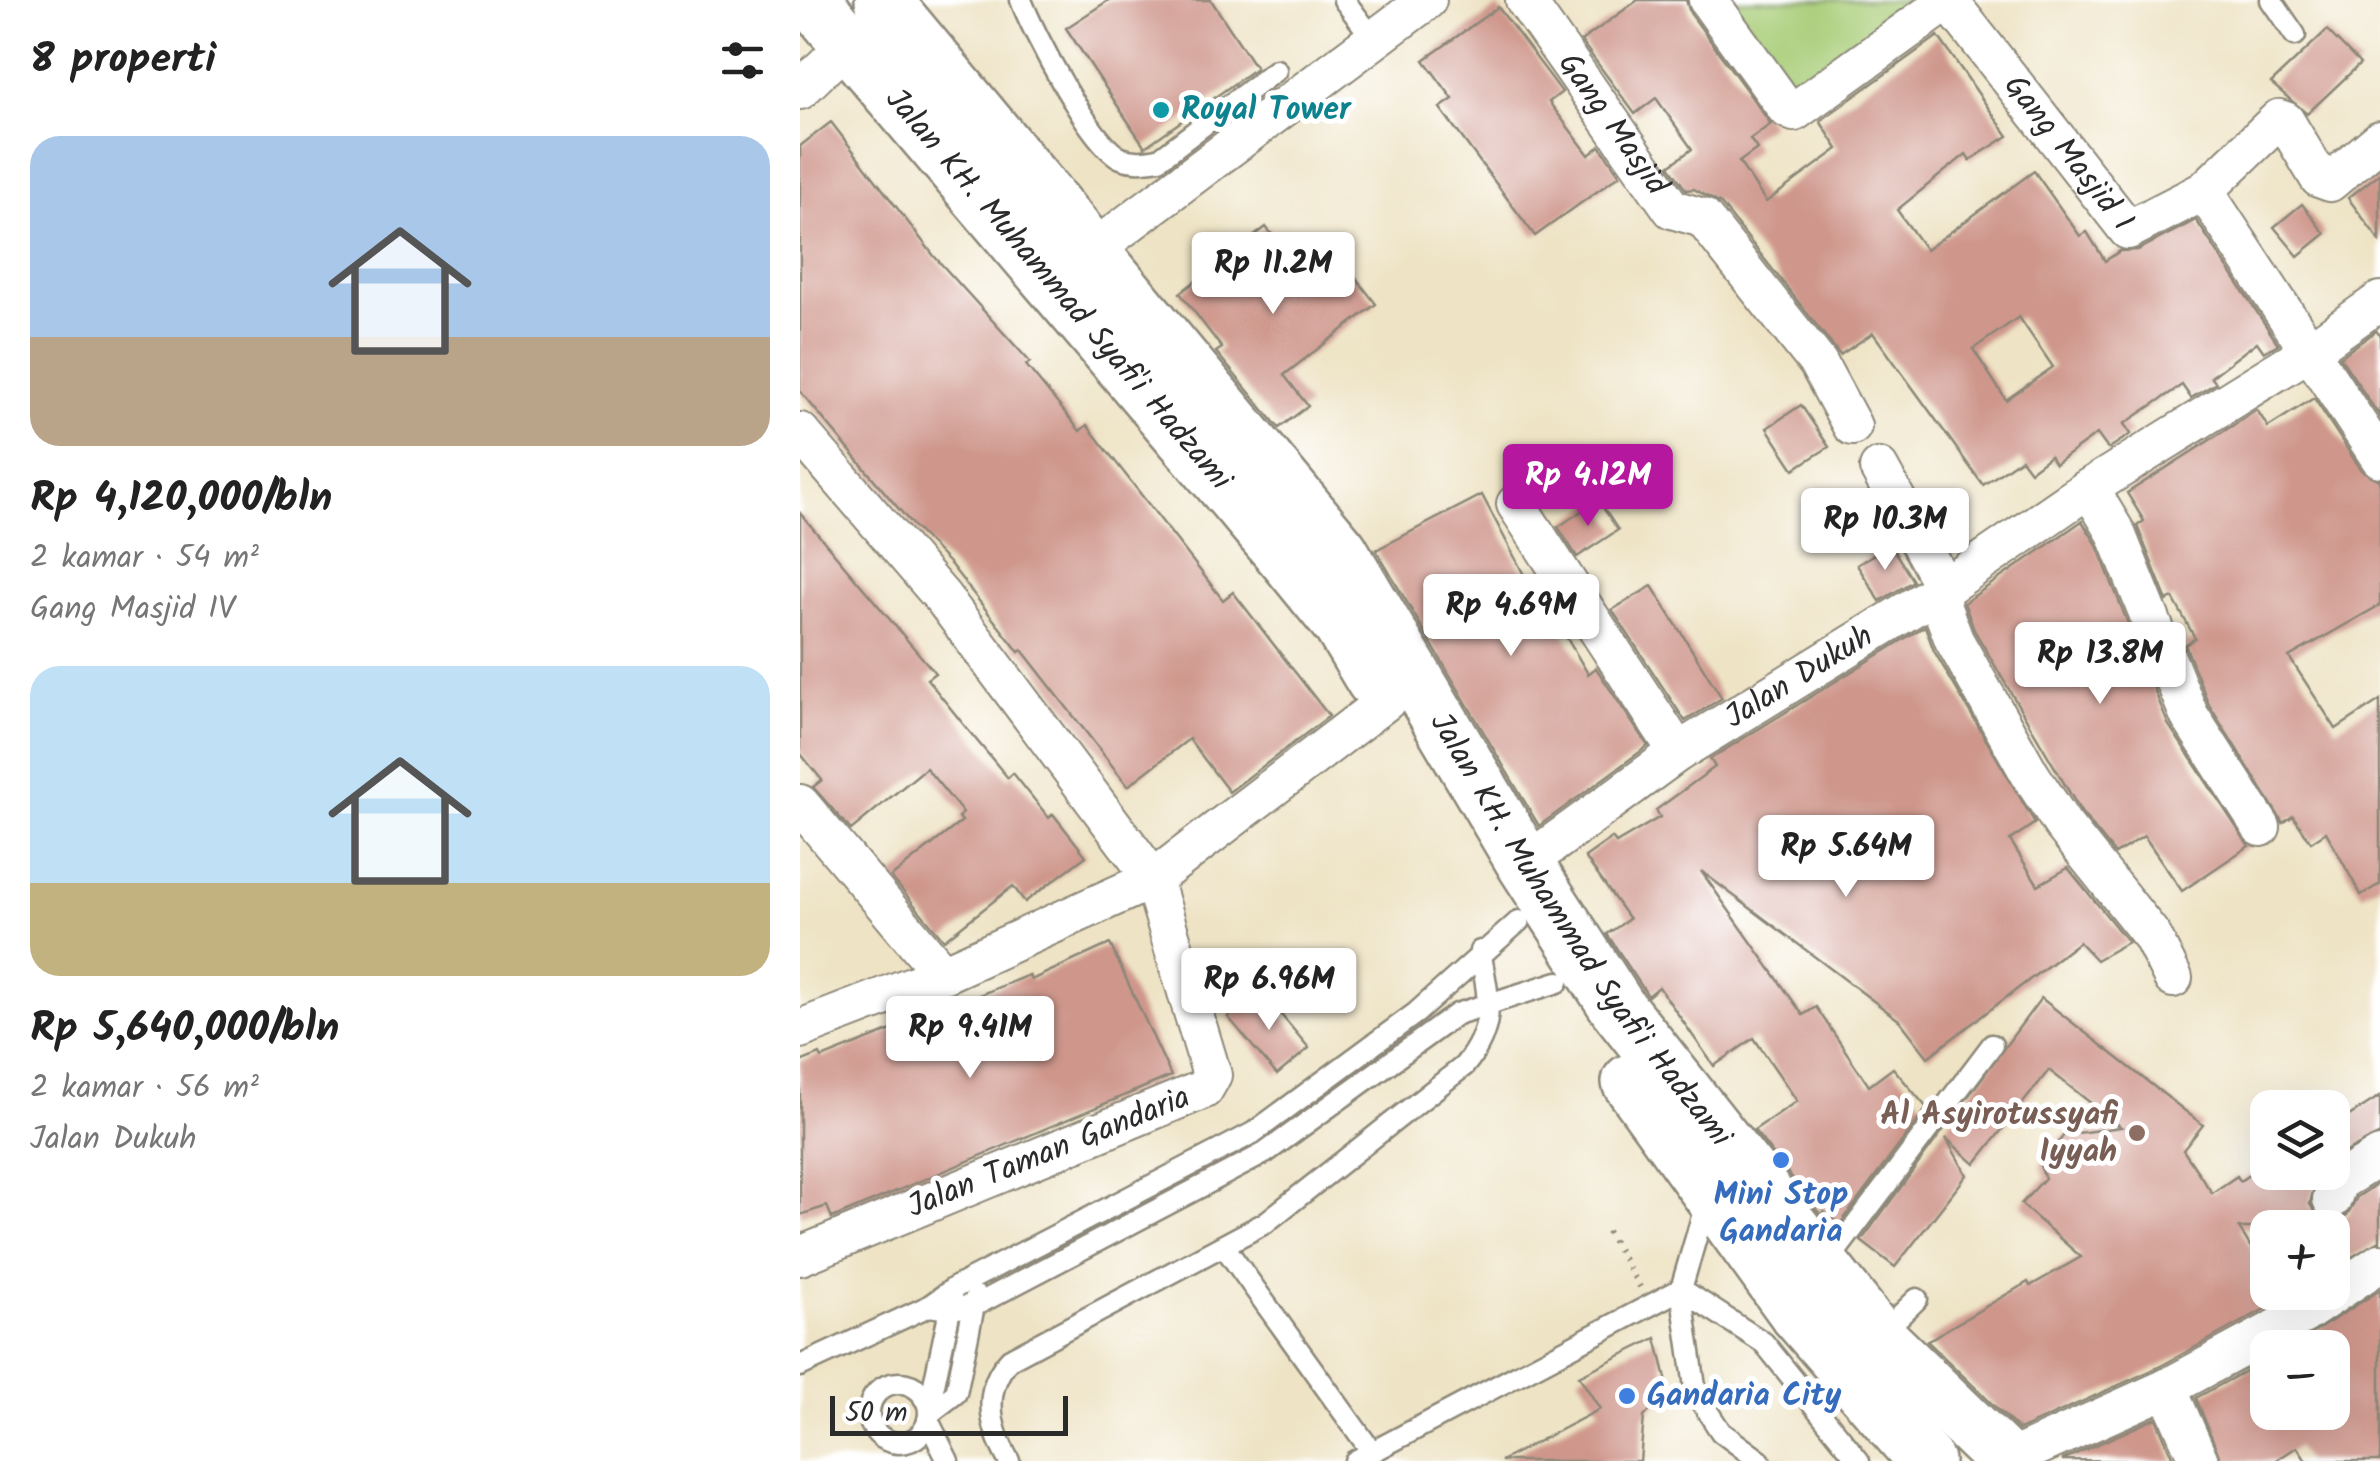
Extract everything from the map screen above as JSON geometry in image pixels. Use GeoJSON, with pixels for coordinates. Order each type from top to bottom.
{"type":"FeatureCollection","features":[{"type":"Feature","properties":{"kind":"main road","name":"Jalan KH. Muhammad Syafi'i Hadzami"},"geometry":{"type":"LineString","coordinates":[[812,0],[1340,625],[1386,701],[1500,936],[1558,982],[1797,1312],[1879,1361],[2006,1461]]}},
{"type":"Feature","properties":{"kind":"main road","name":"Jalan KH. Muhammad Syafi'i Hadzami"},"geometry":{"type":"LineString","coordinates":[[887,2],[1089,253],[1340,551],[1525,864],[1618,1008],[1822,1271],[1879,1361],[1926,1461]]}},
{"type":"Feature","properties":{"kind":"street"},"geometry":{"type":"LineString","coordinates":[[1089,253],[1427,0]]}},
{"type":"Feature","properties":{"kind":"street","name":"Gang Masjid"},"geometry":{"type":"LineString","coordinates":[[1526,0],[1672,209],[1703,218],[1818,363],[1852,426]]}},
{"type":"Feature","properties":{"kind":"street","name":"Gang Masjid I"},"geometry":{"type":"LineString","coordinates":[[1708,0],[1786,108],[1794,112],[1949,0],[2128,230],[2204,191]]}},
{"type":"Feature","properties":{"kind":"street"},"geometry":{"type":"LineString","coordinates":[[800,90],[887,2]]}},
{"type":"Feature","properties":{"kind":"street"},"geometry":{"type":"LineString","coordinates":[[2380,140],[2330,182],[2319,178],[2285,121],[2279,119],[2204,191],[2380,458]]}},
{"type":"Feature","properties":{"kind":"street","name":"Jalan Dukuh"},"geometry":{"type":"LineString","coordinates":[[1525,864],[1678,752],[1941,590],[2088,488],[2311,350],[2380,301]]}},
{"type":"Feature","properties":{"kind":"street"},"geometry":{"type":"LineString","coordinates":[[800,432],[943,598],[1153,879]]}},
{"type":"Feature","properties":{"kind":"street"},"geometry":{"type":"LineString","coordinates":[[1878,468],[1938,576],[1954,640],[2031,776],[2063,826],[2152,936],[2173,978]]}},
{"type":"Feature","properties":{"kind":"street"},"geometry":{"type":"LineString","coordinates":[[2088,488],[2116,533],[2189,715],[2261,827]]}},
{"type":"Feature","properties":{"kind":"street"},"geometry":{"type":"LineString","coordinates":[[1516,504],[1678,752]]}},
{"type":"Feature","properties":{"kind":"street"},"geometry":{"type":"LineString","coordinates":[[800,1030],[943,974],[1153,879],[1386,701]]}},
{"type":"Feature","properties":{"kind":"street"},"geometry":{"type":"LineString","coordinates":[[800,804],[943,974]]}},
{"type":"Feature","properties":{"kind":"street","name":"Jalan Taman Gandaria"},"geometry":{"type":"LineString","coordinates":[[800,1256],[1211,1083],[1153,879]]}},
{"type":"Feature","properties":{"kind":"street"},"geometry":{"type":"LineString","coordinates":[[2332,1198],[2338,1182],[2380,1156]]}},
{"type":"Feature","properties":{"kind":"street"},"geometry":{"type":"LineString","coordinates":[[2006,1461],[2167,1388],[2304,1314],[2380,1263]]}},
{"type":"Feature","properties":{"kind":"street"},"geometry":{"type":"LineString","coordinates":[[2167,1388],[2200,1461]]}},
{"type":"Feature","properties":{"kind":"lane"},"geometry":{"type":"LineString","coordinates":[[1021,0],[1054,73],[1116,156],[1127,160],[1159,159],[1276,70]]}},
{"type":"Feature","properties":{"kind":"lane"},"geometry":{"type":"LineString","coordinates":[[1344,0],[1374,40]]}},
{"type":"Feature","properties":{"kind":"lane"},"geometry":{"type":"LineString","coordinates":[[2272,0],[2295,34]]}},
{"type":"Feature","properties":{"kind":"lane"},"geometry":{"type":"LineString","coordinates":[[1008,1461],[999,1444],[990,1405],[994,1376],[1010,1359],[1266,1223],[1464,1066],[1483,1043],[1500,936]]}},
{"type":"Feature","properties":{"kind":"lane"},"geometry":{"type":"LineString","coordinates":[[800,1366],[952,1298],[976,1279],[1253,1133],[1416,1013],[1500,936]]}},
{"type":"Feature","properties":{"kind":"lane"},"geometry":{"type":"LineString","coordinates":[[952,1298],[976,1305],[1265,1154],[1434,1029],[1490,1004],[1558,982]]}},
{"type":"Feature","properties":{"kind":"lane"},"geometry":{"type":"LineString","coordinates":[[1822,1271],[1992,1046]]}},
{"type":"Feature","properties":{"kind":"lane"},"geometry":{"type":"LineString","coordinates":[[1710,1193],[1697,1221],[1681,1288],[1696,1394],[1721,1432],[1760,1461]]}},
{"type":"Feature","properties":{"kind":"lane"},"geometry":{"type":"LineString","coordinates":[[1224,1246],[1262,1297],[1363,1457],[1681,1288]]}},
{"type":"Feature","properties":{"kind":"lane"},"geometry":{"type":"LineString","coordinates":[[927,1410],[956,1392],[976,1305],[976,1279]]}},
{"type":"Feature","properties":{"kind":"lane"},"geometry":{"type":"LineString","coordinates":[[1681,1288],[1764,1343],[1858,1461]]}},
{"type":"Feature","properties":{"kind":"lane"},"geometry":{"type":"LineString","coordinates":[[874,1429],[892,1443],[904,1443],[924,1431],[952,1298]]}},
{"type":"Feature","properties":{"kind":"lane"},"geometry":{"type":"LineString","coordinates":[[1879,1361],[1916,1299]]}},
{"type":"Feature","properties":{"kind":"lane"},"geometry":{"type":"LineString","coordinates":[[888,1461],[874,1429],[870,1407],[883,1388],[906,1384],[927,1410],[948,1461]]}},
{"type":"Feature","properties":{"kind":"path"},"geometry":{"type":"LineString","coordinates":[[1607,1231],[1651,1305]]}},
{"type":"Feature","properties":{"kind":"green space"},"geometry":{"type":"Polygon","coordinates":[[[1718,0],[1919,0],[1921,4],[1783,89],[1718,0]]]}},
{"type":"Feature","properties":{"kind":"building","name":"Royal Tower"},"geometry":{"type":"Polygon","coordinates":[[[1109,0],[1211,0],[1256,68],[1145,147],[1066,28],[1109,0]]]}},
{"type":"Feature","properties":{"kind":"building"},"geometry":{"type":"Polygon","coordinates":[[[1638,0],[1686,0],[1690,13],[1771,124],[1750,139],[1757,149],[1739,162],[1766,202],[1838,149],[1820,121],[1938,36],[2008,136],[1970,160],[1966,154],[1897,210],[1926,250],[2034,171],[2080,236],[2087,232],[2105,261],[2120,251],[2138,250],[2196,220],[2278,344],[2264,352],[2257,342],[2211,377],[2216,383],[2191,398],[2182,385],[2124,424],[2131,434],[2108,449],[2097,434],[2055,464],[2050,456],[2030,471],[2021,459],[1983,485],[1873,333],[1840,355],[1721,204],[1694,189],[1686,190],[1669,166],[1692,149],[1656,98],[1635,114],[1581,41],[1638,0]],[[2019,317],[1973,349],[2006,400],[2053,367],[2019,317]]]}},
{"type":"Feature","properties":{"kind":"building"},"geometry":{"type":"Polygon","coordinates":[[[1498,7],[1562,92],[1549,102],[1589,155],[1600,146],[1620,175],[1535,236],[1440,108],[1453,99],[1424,60],[1498,7]]]}},
{"type":"Feature","properties":{"kind":"building"},"geometry":{"type":"Polygon","coordinates":[[[2327,30],[2360,64],[2307,114],[2271,83],[2327,30]]]}},
{"type":"Feature","properties":{"kind":"building"},"geometry":{"type":"Polygon","coordinates":[[[831,122],[934,256],[1030,362],[1026,365],[1080,431],[1087,425],[1223,600],[1233,592],[1329,716],[1229,792],[1189,739],[1128,786],[1022,650],[1019,652],[951,565],[914,527],[800,391],[800,146],[831,122]]]}},
{"type":"Feature","properties":{"kind":"building"},"geometry":{"type":"Polygon","coordinates":[[[2380,173],[2380,241],[2348,198],[2380,173]]]}},
{"type":"Feature","properties":{"kind":"building"},"geometry":{"type":"Polygon","coordinates":[[[2302,204],[2325,234],[2298,256],[2274,227],[2302,204]]]}},
{"type":"Feature","properties":{"kind":"building"},"geometry":{"type":"Polygon","coordinates":[[[1266,227],[1311,285],[1343,261],[1376,304],[1284,375],[1308,406],[1279,428],[1216,352],[1222,348],[1180,293],[1266,227]]]}},
{"type":"Feature","properties":{"kind":"building"},"geometry":{"type":"Polygon","coordinates":[[[2376,331],[2380,336],[2380,417],[2340,357],[2376,331]]]}},
{"type":"Feature","properties":{"kind":"building"},"geometry":{"type":"Polygon","coordinates":[[[2314,398],[2361,470],[2380,480],[2380,605],[2289,657],[2336,729],[2380,700],[2380,884],[2361,895],[2326,832],[2311,842],[2293,816],[2283,823],[2209,705],[2185,645],[2195,638],[2173,598],[2167,601],[2137,526],[2144,521],[2127,493],[2257,410],[2268,427],[2314,398]]]}},
{"type":"Feature","properties":{"kind":"building"},"geometry":{"type":"Polygon","coordinates":[[[1801,405],[1829,447],[1794,469],[1767,428],[1801,405]]]}},
{"type":"Feature","properties":{"kind":"building"},"geometry":{"type":"Polygon","coordinates":[[[1482,495],[1533,592],[1543,586],[1561,615],[1555,618],[1588,674],[1596,668],[1648,746],[1539,826],[1376,550],[1482,495]]]}},
{"type":"Feature","properties":{"kind":"building"},"geometry":{"type":"Polygon","coordinates":[[[1598,500],[1618,530],[1577,557],[1558,527],[1598,500]]]}},
{"type":"Feature","properties":{"kind":"building"},"geometry":{"type":"Polygon","coordinates":[[[800,513],[935,673],[927,679],[1008,778],[1013,773],[1086,856],[1025,902],[1013,886],[944,940],[891,877],[962,821],[959,817],[963,813],[926,768],[851,830],[813,787],[822,780],[800,753],[800,513]]]}},
{"type":"Feature","properties":{"kind":"building"},"geometry":{"type":"Polygon","coordinates":[[[2082,521],[2096,543],[2168,724],[2249,846],[2182,891],[2144,836],[2115,854],[2081,812],[1974,630],[1964,603],[2082,521]]]}},
{"type":"Feature","properties":{"kind":"building"},"geometry":{"type":"Polygon","coordinates":[[[1890,544],[1913,581],[1880,601],[1857,565],[1890,544]]]}},
{"type":"Feature","properties":{"kind":"building"},"geometry":{"type":"Polygon","coordinates":[[[1652,586],[1722,698],[1685,721],[1612,610],[1652,586]]]}},
{"type":"Feature","properties":{"kind":"building"},"geometry":{"type":"Polygon","coordinates":[[[1925,626],[1934,651],[2035,823],[2010,840],[2038,885],[2068,868],[2128,942],[2096,960],[2079,942],[1928,1057],[1900,1021],[1701,871],[1803,1015],[1816,1007],[1869,1086],[1893,1068],[1927,1108],[1840,1224],[1824,1212],[1821,1215],[1754,1130],[1797,1101],[1754,1038],[1714,1066],[1659,987],[1648,996],[1607,934],[1629,919],[1585,857],[1612,838],[1616,843],[1660,817],[1656,810],[1715,767],[1710,759],[1925,626]]]}},
{"type":"Feature","properties":{"kind":"building"},"geometry":{"type":"Polygon","coordinates":[[[1110,944],[1171,1076],[832,1218],[827,1206],[800,1215],[800,1062],[820,1054],[822,1058],[1029,975],[1031,980],[1110,944]]]}},
{"type":"Feature","properties":{"kind":"building"},"geometry":{"type":"Polygon","coordinates":[[[1261,991],[1309,1048],[1277,1075],[1228,1017],[1261,991]]]}},
{"type":"Feature","properties":{"kind":"building"},"geometry":{"type":"Polygon","coordinates":[[[2041,998],[2203,1125],[2183,1150],[2212,1193],[2237,1176],[2240,1181],[2250,1174],[2250,1190],[2314,1190],[2310,1204],[2314,1210],[2250,1210],[2250,1228],[2239,1228],[2250,1246],[2250,1310],[2263,1310],[2157,1368],[2019,1430],[1927,1341],[2028,1282],[2030,1286],[2081,1257],[2021,1204],[2045,1178],[2040,1166],[2064,1135],[2121,1127],[2049,1070],[1975,1164],[1946,1138],[1967,1175],[1895,1267],[1861,1241],[2041,998]]]}},
{"type":"Feature","properties":{"kind":"building"},"geometry":{"type":"Polygon","coordinates":[[[2380,1096],[2380,1134],[2350,1150],[2350,1115],[2380,1096]]]}},
{"type":"Feature","properties":{"kind":"building"},"geometry":{"type":"Polygon","coordinates":[[[2380,1182],[2380,1241],[2350,1258],[2350,1210],[2357,1197],[2380,1182]]]}},
{"type":"Feature","properties":{"kind":"building"},"geometry":{"type":"Polygon","coordinates":[[[2380,1290],[2380,1461],[2306,1461],[2297,1447],[2275,1461],[2221,1461],[2196,1398],[2250,1369],[2250,1430],[2350,1430],[2350,1330],[2317,1330],[2380,1290]]]}},
{"type":"Feature","properties":{"kind":"building","name":"Gandaria City"},"geometry":{"type":"Polygon","coordinates":[[[1656,1338],[1669,1390],[1644,1417],[1640,1461],[1501,1461],[1600,1409],[1579,1376],[1656,1338]]]}},
{"type":"Feature","properties":{"kind":"building"},"geometry":{"type":"Polygon","coordinates":[[[2156,1418],[2174,1461],[2062,1460],[2156,1418]]]}},
{"type":"Feature","properties":{"kind":"place","name":"Royal Tower"},"geometry":{"type":"Point","coordinates":[1161,110]}},
{"type":"Feature","properties":{"kind":"place","name":"Al Asyirotussyafi Iyyah"},"geometry":{"type":"Point","coordinates":[2137,1133]}},
{"type":"Feature","properties":{"kind":"place","name":"Mini Stop Gandaria"},"geometry":{"type":"Point","coordinates":[1781,1160]}},
{"type":"Feature","properties":{"kind":"place","name":"Gandaria City"},"geometry":{"type":"Point","coordinates":[1627,1396]}}]}
